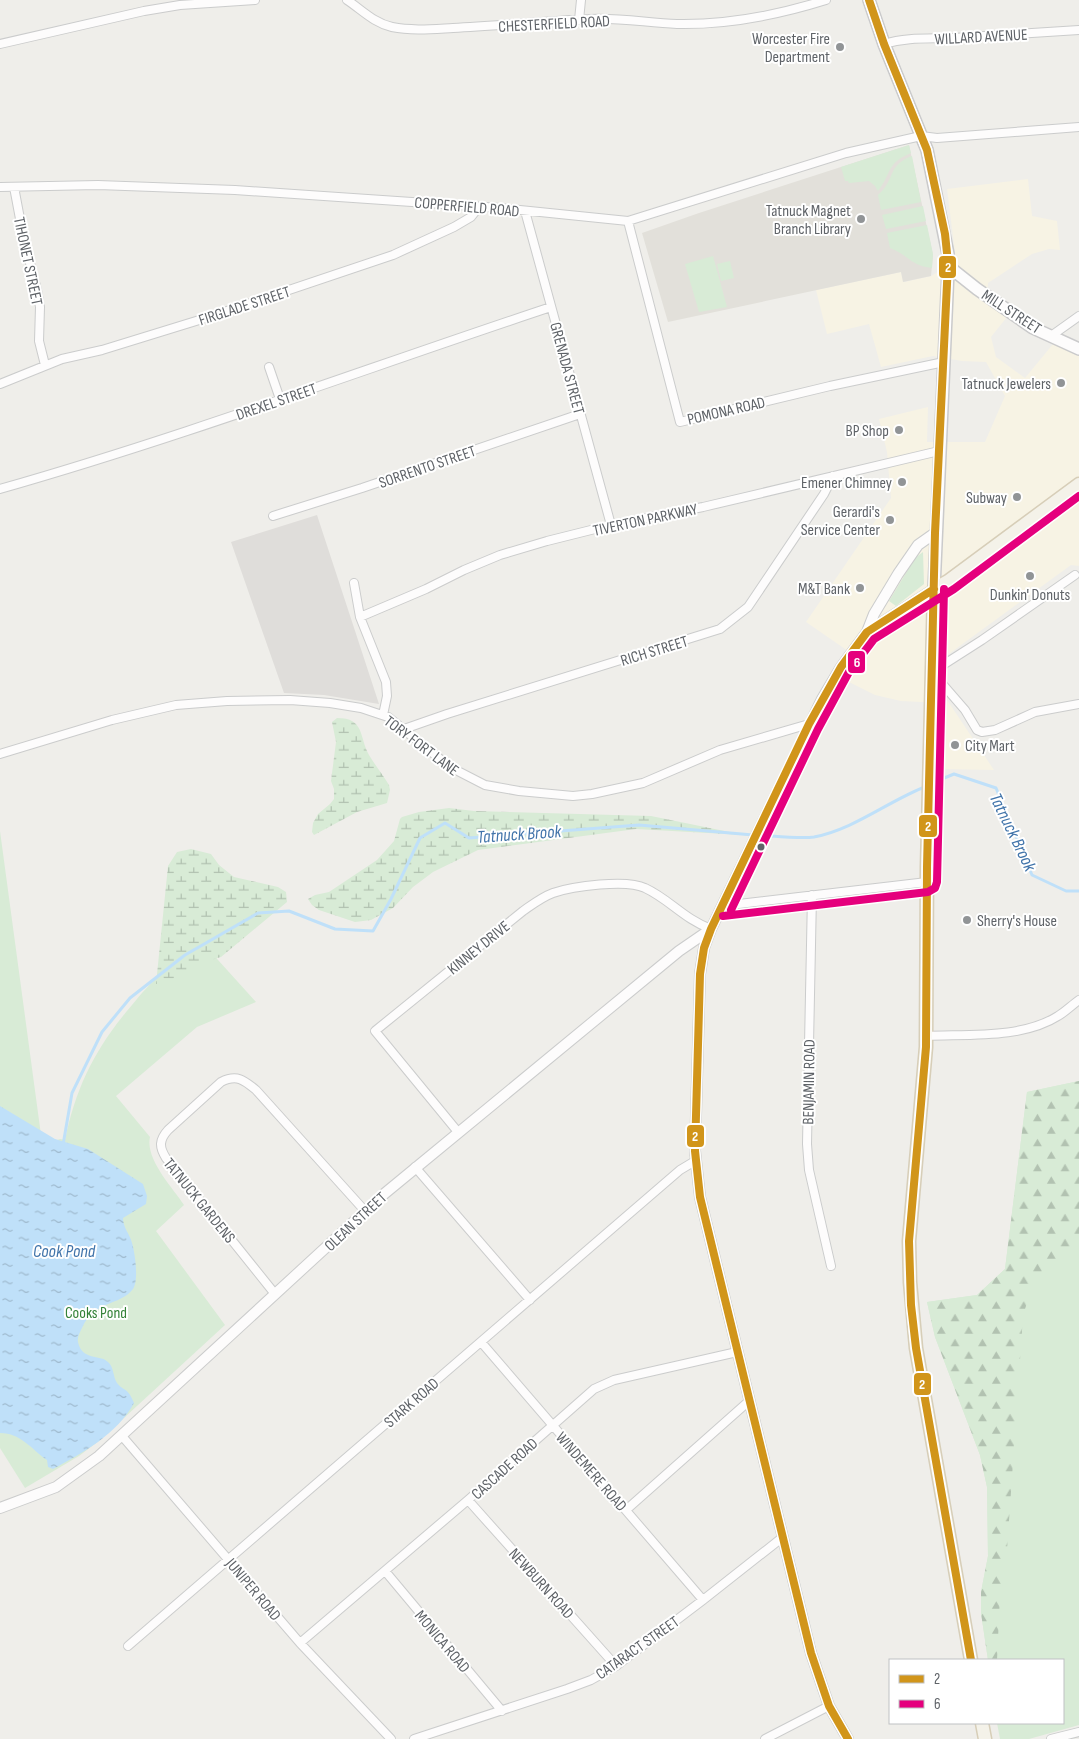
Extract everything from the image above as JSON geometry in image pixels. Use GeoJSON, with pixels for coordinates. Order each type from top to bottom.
{"type":"FeatureCollection","features":[{"type":"Feature","properties":{"kind":"main road"},"geometry":{"type":"LineString","coordinates":[[869,0],[928,157],[945,234],[948,266],[935,533],[929,762],[926,1036],[909,1240],[911,1311],[916,1348],[971,1659]]}},
{"type":"Feature","properties":{"kind":"main road","name":"MILL STREET"},"geometry":{"type":"LineString","coordinates":[[948,266],[1033,328],[1079,349]]}},
{"type":"Feature","properties":{"kind":"main road"},"geometry":{"type":"LineString","coordinates":[[934,589],[948,581],[1079,484]]}},
{"type":"Feature","properties":{"kind":"main road"},"geometry":{"type":"LineString","coordinates":[[982,1724],[985,1739]]}},
{"type":"Feature","properties":{"kind":"street"},"geometry":{"type":"LineString","coordinates":[[0,44],[144,11],[180,5],[255,0]]}},
{"type":"Feature","properties":{"kind":"street","name":"CHESTERFIELD ROAD"},"geometry":{"type":"LineString","coordinates":[[347,0],[377,22],[391,27],[411,29],[471,27],[592,18],[679,24],[741,21],[826,0]]}},
{"type":"Feature","properties":{"kind":"street"},"geometry":{"type":"LineString","coordinates":[[579,20],[581,0]]}},
{"type":"Feature","properties":{"kind":"street","name":"WILLARD AVENUE"},"geometry":{"type":"LineString","coordinates":[[884,44],[896,40],[1079,30]]}},
{"type":"Feature","properties":{"kind":"street","name":"COPPERFIELD ROAD"},"geometry":{"type":"LineString","coordinates":[[0,187],[167,186],[344,196],[628,221],[846,153],[921,136],[937,138],[1079,127]]}},
{"type":"Feature","properties":{"kind":"street","name":"TIHONET STREET"},"geometry":{"type":"LineString","coordinates":[[14,187],[24,240],[38,290],[40,307],[39,341],[44,365]]}},
{"type":"Feature","properties":{"kind":"street","name":"FIRGLADE STREET"},"geometry":{"type":"LineString","coordinates":[[0,384],[44,365],[209,318],[393,255],[454,227],[471,216],[479,207]]}},
{"type":"Feature","properties":{"kind":"street","name":"GRENADA STREET"},"geometry":{"type":"LineString","coordinates":[[525,211],[611,525]]}},
{"type":"Feature","properties":{"kind":"street","name":"POMONA ROAD"},"geometry":{"type":"LineString","coordinates":[[628,221],[680,422],[830,386],[944,362]]}},
{"type":"Feature","properties":{"kind":"street","name":"DREXEL STREET"},"geometry":{"type":"LineString","coordinates":[[0,489],[98,460],[551,307]]}},
{"type":"Feature","properties":{"kind":"street"},"geometry":{"type":"LineString","coordinates":[[1051,336],[1079,316]]}},
{"type":"Feature","properties":{"kind":"street"},"geometry":{"type":"LineString","coordinates":[[269,367],[280,399]]}},
{"type":"Feature","properties":{"kind":"street","name":"SORRENTO STREET"},"geometry":{"type":"LineString","coordinates":[[273,516],[580,414]]}},
{"type":"Feature","properties":{"kind":"street","name":"TIVERTON PARKWAY"},"geometry":{"type":"LineString","coordinates":[[360,617],[500,555],[547,540],[703,507],[939,451]]}},
{"type":"Feature","properties":{"kind":"street","name":"RICH STREET"},"geometry":{"type":"LineString","coordinates":[[404,729],[720,629],[748,607],[824,494],[833,476]]}},
{"type":"Feature","properties":{"kind":"street"},"geometry":{"type":"LineString","coordinates":[[848,1739],[830,1706],[811,1653],[702,1206],[695,1161],[700,974],[704,948],[711,929],[809,724],[841,667],[867,632],[874,614],[898,574],[918,544],[935,533]]}},
{"type":"Feature","properties":{"kind":"street"},"geometry":{"type":"LineString","coordinates":[[1075,575],[982,640],[932,672],[965,710],[977,730],[982,732],[995,730],[1038,712],[1079,704]]}},
{"type":"Feature","properties":{"kind":"street"},"geometry":{"type":"LineString","coordinates":[[354,583],[360,617],[386,682],[387,696],[382,715]]}},
{"type":"Feature","properties":{"kind":"street"},"geometry":{"type":"LineString","coordinates":[[867,632],[934,589]]}},
{"type":"Feature","properties":{"kind":"street","name":"TORY FORT LANE"},"geometry":{"type":"LineString","coordinates":[[0,754],[112,720],[176,705],[227,701],[290,700],[361,708],[382,715],[404,729],[422,746],[450,767],[485,785],[519,791],[573,796],[592,794],[643,782],[720,750],[809,724]]}},
{"type":"Feature","properties":{"kind":"street"},"geometry":{"type":"LineString","coordinates":[[722,906],[927,882]]}},
{"type":"Feature","properties":{"kind":"street","name":"KINNEY DRIVE"},"geometry":{"type":"LineString","coordinates":[[458,1132],[375,1031],[523,911],[538,900],[560,891],[607,884],[634,884],[653,892],[695,923],[711,929]]}},
{"type":"Feature","properties":{"kind":"street","name":"BENJAMIN ROAD"},"geometry":{"type":"LineString","coordinates":[[812,895],[807,1144],[811,1177],[831,1266]]}},
{"type":"Feature","properties":{"kind":"street","name":"OLEAN STREET"},"geometry":{"type":"LineString","coordinates":[[0,1508],[46,1492],[88,1465],[415,1167],[691,942],[711,929]]}},
{"type":"Feature","properties":{"kind":"street"},"geometry":{"type":"LineString","coordinates":[[926,1036],[996,1033],[1029,1028],[1058,1016],[1079,1000]]}},
{"type":"Feature","properties":{"kind":"street","name":"TATNUCK GARDENS"},"geometry":{"type":"LineString","coordinates":[[276,1294],[166,1158],[160,1145],[168,1130],[222,1082],[231,1078],[242,1080],[256,1090],[365,1211]]}},
{"type":"Feature","properties":{"kind":"street","name":"STARK ROAD"},"geometry":{"type":"LineString","coordinates":[[128,1646],[680,1170],[695,1161]]}},
{"type":"Feature","properties":{"kind":"street"},"geometry":{"type":"LineString","coordinates":[[415,1167],[530,1300]]}},
{"type":"Feature","properties":{"kind":"street","name":"WINDEMERE ROAD"},"geometry":{"type":"LineString","coordinates":[[481,1342],[703,1600]]}},
{"type":"Feature","properties":{"kind":"street","name":"CASCADE ROAD"},"geometry":{"type":"LineString","coordinates":[[300,1643],[468,1500],[594,1389],[604,1384],[737,1352]]}},
{"type":"Feature","properties":{"kind":"street"},"geometry":{"type":"LineString","coordinates":[[626,1510],[749,1401]]}},
{"type":"Feature","properties":{"kind":"street","name":"JUNIPER ROAD"},"geometry":{"type":"LineString","coordinates":[[122,1436],[300,1643],[391,1739]]}},
{"type":"Feature","properties":{"kind":"street","name":"NEWBURN ROAD"},"geometry":{"type":"LineString","coordinates":[[468,1500],[616,1666]]}},
{"type":"Feature","properties":{"kind":"street","name":"CATARACT STREET"},"geometry":{"type":"LineString","coordinates":[[414,1739],[576,1686],[616,1666],[783,1537]]}},
{"type":"Feature","properties":{"kind":"street","name":"MONICA ROAD"},"geometry":{"type":"LineString","coordinates":[[385,1571],[502,1711]]}},
{"type":"Feature","properties":{"kind":"street"},"geometry":{"type":"LineString","coordinates":[[765,1739],[830,1706]]}},
{"type":"Feature","properties":{"kind":"street"},"geometry":{"type":"LineString","coordinates":[[1051,1739],[1079,1732]]}},
{"type":"Feature","properties":{"kind":"shaded area"},"geometry":{"type":"Polygon","coordinates":[[[909,145],[933,255],[931,276],[903,282],[901,272],[668,322],[642,233],[909,145]]]}},
{"type":"Feature","properties":{"kind":"shaded area"},"geometry":{"type":"Polygon","coordinates":[[[1028,179],[1032,216],[1057,221],[1060,250],[1049,249],[1032,254],[988,283],[987,302],[1007,317],[991,337],[996,357],[1025,378],[1053,344],[1079,356],[1079,566],[1071,565],[946,656],[945,697],[994,770],[940,769],[942,703],[901,701],[875,695],[847,681],[861,660],[806,622],[891,498],[887,452],[879,419],[928,407],[927,442],[985,442],[1005,396],[986,362],[962,361],[933,356],[881,367],[869,324],[827,334],[816,290],[901,272],[904,282],[931,276],[956,261],[947,189],[1028,179]]]}},
{"type":"Feature","properties":{"kind":"shaded area"},"geometry":{"type":"Polygon","coordinates":[[[317,515],[379,704],[324,695],[284,693],[231,542],[317,515]]]}},
{"type":"Feature","properties":{"kind":"green space"},"geometry":{"type":"Polygon","coordinates":[[[909,145],[911,153],[893,165],[878,191],[869,181],[849,183],[845,181],[841,167],[909,145]]]}},
{"type":"Feature","properties":{"kind":"green space"},"geometry":{"type":"Polygon","coordinates":[[[912,156],[921,202],[881,210],[878,195],[899,164],[912,156]]]}},
{"type":"Feature","properties":{"kind":"green space"},"geometry":{"type":"Polygon","coordinates":[[[923,206],[926,221],[886,229],[882,215],[923,206]]]}},
{"type":"Feature","properties":{"kind":"green space"},"geometry":{"type":"Polygon","coordinates":[[[927,225],[933,254],[932,268],[918,265],[890,248],[887,233],[927,225]]]}},
{"type":"Feature","properties":{"kind":"green space"},"geometry":{"type":"Polygon","coordinates":[[[713,256],[727,307],[699,312],[685,264],[713,256]]]}},
{"type":"Feature","properties":{"kind":"green space"},"geometry":{"type":"Polygon","coordinates":[[[730,261],[734,278],[721,281],[717,264],[730,261]]]}},
{"type":"Feature","properties":{"kind":"green space"},"geometry":{"type":"Polygon","coordinates":[[[923,552],[924,584],[896,606],[889,601],[915,558],[923,552]]]}},
{"type":"Feature","properties":{"kind":"green space"},"geometry":{"type":"Polygon","coordinates":[[[337,718],[352,721],[357,725],[369,755],[389,785],[390,790],[387,803],[357,812],[314,835],[312,832],[313,823],[318,814],[334,799],[334,789],[331,781],[336,742],[332,722],[337,718]]]}},
{"type":"Feature","properties":{"kind":"green space"},"geometry":{"type":"Polygon","coordinates":[[[449,808],[474,811],[651,816],[744,835],[636,829],[478,850],[433,872],[413,887],[393,908],[371,920],[355,922],[319,910],[312,905],[308,899],[315,895],[329,892],[377,860],[394,841],[402,817],[419,812],[449,808]]]}},
{"type":"Feature","properties":{"kind":"green space","name":"Cooks Pond"},"geometry":{"type":"Polygon","coordinates":[[[0,831],[41,1135],[57,1140],[65,1140],[75,1102],[98,1052],[119,1021],[139,997],[166,971],[209,950],[256,1002],[197,1027],[116,1096],[150,1137],[150,1145],[155,1163],[184,1205],[156,1231],[225,1325],[100,1440],[79,1456],[25,1488],[0,1448],[0,831]]]}},
{"type":"Feature","properties":{"kind":"green space"},"geometry":{"type":"Polygon","coordinates":[[[191,849],[211,854],[219,865],[234,877],[278,887],[286,892],[287,902],[221,957],[181,976],[156,984],[168,866],[177,852],[191,849]]]}},
{"type":"Feature","properties":{"kind":"green space"},"geometry":{"type":"Polygon","coordinates":[[[1079,1081],[1079,1725],[1029,1739],[1000,1739],[997,1724],[1064,1724],[1064,1659],[988,1659],[981,1613],[981,1592],[988,1556],[987,1487],[980,1455],[935,1337],[927,1302],[977,1295],[1005,1269],[1027,1092],[1079,1081]]]}},
{"type":"Feature","properties":{"kind":"green space"},"geometry":{"type":"Polygon","coordinates":[[[1079,1081],[1079,1250],[1055,1260],[1040,1273],[1023,1316],[1007,1550],[1000,1596],[997,1659],[988,1659],[981,1613],[981,1592],[988,1556],[987,1487],[980,1455],[935,1337],[927,1302],[977,1295],[1005,1269],[1027,1092],[1079,1081]]]}},
{"type":"Feature","properties":{"kind":"water","name":"Cook Pond"},"geometry":{"type":"Polygon","coordinates":[[[0,1106],[55,1139],[88,1149],[143,1184],[147,1196],[146,1204],[123,1218],[132,1243],[136,1273],[135,1285],[121,1299],[93,1312],[82,1328],[78,1340],[80,1348],[87,1355],[105,1360],[110,1364],[117,1383],[128,1392],[134,1403],[118,1424],[98,1442],[53,1469],[48,1467],[47,1460],[25,1442],[14,1436],[0,1433],[0,1106]]]}},
{"type":"Feature","properties":{"kind":"waterway","name":"Tatnuck Brook"},"geometry":{"type":"LineString","coordinates":[[932,783],[954,774],[996,788],[1032,875],[1066,891],[1079,891]]}},
{"type":"Feature","properties":{"kind":"waterway","name":"Tatnuck Brook"},"geometry":{"type":"LineString","coordinates":[[759,835],[808,838],[829,833],[843,828],[927,786]]}},
{"type":"Feature","properties":{"kind":"waterway","name":"Tatnuck Brook"},"geometry":{"type":"LineString","coordinates":[[63,1145],[72,1093],[102,1032],[130,998],[185,955],[258,913],[289,911],[335,929],[373,931],[391,899],[420,838],[445,823],[469,838],[639,825],[753,835]]}},
{"type":"Feature","properties":{"kind":"transit line","name":"2"},"geometry":{"type":"LineString","coordinates":[[869,0],[884,44],[927,150],[945,234],[948,263],[935,533],[927,867],[926,1047],[909,1241],[911,1305],[916,1348],[971,1659]]}},
{"type":"Feature","properties":{"kind":"transit line","name":"6"},"geometry":{"type":"LineString","coordinates":[[731,910],[818,729],[849,672],[874,639],[954,589],[1079,496]]}},
{"type":"Feature","properties":{"kind":"transit line","name":"2"},"geometry":{"type":"LineString","coordinates":[[848,1739],[829,1706],[811,1653],[700,1197],[695,1151],[700,974],[704,948],[711,929],[809,724],[841,667],[867,632],[934,589]]}},
{"type":"Feature","properties":{"kind":"transit line","name":"6"},"geometry":{"type":"LineString","coordinates":[[723,916],[928,892],[935,888],[937,882],[944,589]]}},
{"type":"Feature","properties":{"kind":"place","name":"Worcester Fire Department"},"geometry":{"type":"Point","coordinates":[840,47]}},
{"type":"Feature","properties":{"kind":"place","name":"Tatnuck Magnet Branch Library"},"geometry":{"type":"Point","coordinates":[861,219]}},
{"type":"Feature","properties":{"kind":"place","name":"Tatnuck Jewelers"},"geometry":{"type":"Point","coordinates":[1061,383]}},
{"type":"Feature","properties":{"kind":"place","name":"BP Shop"},"geometry":{"type":"Point","coordinates":[899,430]}},
{"type":"Feature","properties":{"kind":"place","name":"Emener Chimney"},"geometry":{"type":"Point","coordinates":[902,482]}},
{"type":"Feature","properties":{"kind":"place","name":"Subway"},"geometry":{"type":"Point","coordinates":[1017,497]}},
{"type":"Feature","properties":{"kind":"place","name":"Gerardi's Service Center"},"geometry":{"type":"Point","coordinates":[890,520]}},
{"type":"Feature","properties":{"kind":"place","name":"Dunkin' Donuts"},"geometry":{"type":"Point","coordinates":[1030,576]}},
{"type":"Feature","properties":{"kind":"place","name":"M&T Bank"},"geometry":{"type":"Point","coordinates":[860,588]}},
{"type":"Feature","properties":{"kind":"place","name":"City Mart"},"geometry":{"type":"Point","coordinates":[955,745]}},
{"type":"Feature","properties":{"kind":"place","name":"Sherry's House"},"geometry":{"type":"Point","coordinates":[967,920]}}]}
